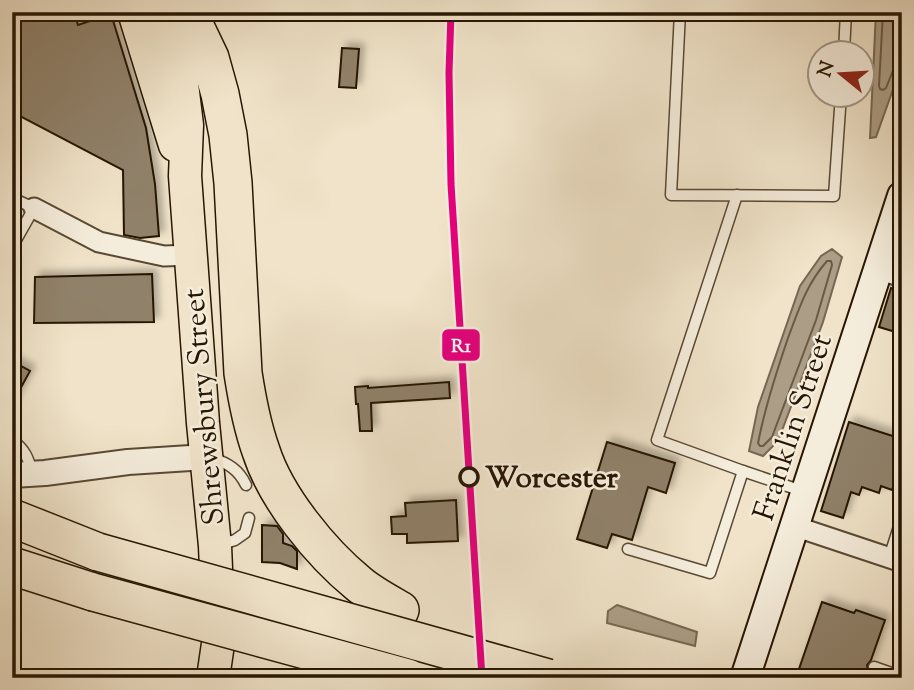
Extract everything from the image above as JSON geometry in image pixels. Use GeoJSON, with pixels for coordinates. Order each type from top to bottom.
{"type":"FeatureCollection","features":[{"type":"Feature","properties":{"kind":"highway"},"geometry":{"type":"LineString","coordinates":[[188,12],[210,58],[228,135],[243,373],[261,453],[273,478],[304,526],[342,569],[362,586],[427,625],[560,678]]}},
{"type":"Feature","properties":{"kind":"highway"},"geometry":{"type":"LineString","coordinates":[[12,518],[98,552]]}},
{"type":"Feature","properties":{"kind":"highway"},"geometry":{"type":"LineString","coordinates":[[12,528],[548,678]]}},
{"type":"Feature","properties":{"kind":"highway"},"geometry":{"type":"LineString","coordinates":[[12,566],[93,592],[408,678]]}},
{"type":"Feature","properties":{"kind":"highway"},"geometry":{"type":"LineString","coordinates":[[12,580],[93,592]]}},
{"type":"Feature","properties":{"kind":"main road","name":"Shrewsbury Street"},"geometry":{"type":"LineString","coordinates":[[134,12],[185,176]]}},
{"type":"Feature","properties":{"kind":"main road","name":"Shrewsbury Street"},"geometry":{"type":"LineString","coordinates":[[164,12],[182,84],[187,125],[185,176],[215,546],[219,637],[228,678]]}},
{"type":"Feature","properties":{"kind":"main road","name":"Franklin Street"},"geometry":{"type":"LineString","coordinates":[[746,678],[805,492],[890,273],[902,197]]}},
{"type":"Feature","properties":{"kind":"main road","name":"Shrewsbury Street"},"geometry":{"type":"LineString","coordinates":[[213,678],[219,637]]}},
{"type":"Feature","properties":{"kind":"street"},"geometry":{"type":"LineString","coordinates":[[34,208],[99,242],[164,256],[191,255]]}},
{"type":"Feature","properties":{"kind":"street"},"geometry":{"type":"LineString","coordinates":[[22,475],[128,462],[206,457]]}},
{"type":"Feature","properties":{"kind":"street"},"geometry":{"type":"LineString","coordinates":[[794,526],[895,560]]}},
{"type":"Feature","properties":{"kind":"lane"},"geometry":{"type":"LineString","coordinates":[[680,12],[671,195],[834,196],[840,108]]}},
{"type":"Feature","properties":{"kind":"lane"},"geometry":{"type":"LineString","coordinates":[[845,38],[846,12]]}},
{"type":"Feature","properties":{"kind":"lane"},"geometry":{"type":"LineString","coordinates":[[737,195],[657,439],[805,492]]}},
{"type":"Feature","properties":{"kind":"lane"},"geometry":{"type":"LineString","coordinates":[[12,198],[34,208],[12,247]]}},
{"type":"Feature","properties":{"kind":"lane"},"geometry":{"type":"LineString","coordinates":[[12,440],[24,449],[29,460],[22,475]]}},
{"type":"Feature","properties":{"kind":"lane"},"geometry":{"type":"LineString","coordinates":[[206,457],[227,462],[246,485]]}},
{"type":"Feature","properties":{"kind":"lane"},"geometry":{"type":"LineString","coordinates":[[628,549],[710,573],[743,471]]}},
{"type":"Feature","properties":{"kind":"lane"},"geometry":{"type":"LineString","coordinates":[[895,560],[902,517]]}},
{"type":"Feature","properties":{"kind":"lane"},"geometry":{"type":"LineString","coordinates":[[215,546],[235,540],[245,533],[248,518]]}},
{"type":"Feature","properties":{"kind":"lane"},"geometry":{"type":"LineString","coordinates":[[874,667],[900,675],[902,662]]}},
{"type":"Feature","properties":{"kind":"water"},"geometry":{"type":"Polygon","coordinates":[[[876,12],[902,12],[902,64],[876,137],[870,138],[871,108],[876,108],[876,12]]]}},
{"type":"Feature","properties":{"kind":"water"},"geometry":{"type":"Polygon","coordinates":[[[832,249],[842,257],[823,322],[778,441],[763,456],[749,451],[758,407],[800,286],[821,256],[832,249]]]}},
{"type":"Feature","properties":{"kind":"water"},"geometry":{"type":"Polygon","coordinates":[[[617,605],[697,632],[695,646],[607,623],[608,611],[617,605]]]}},
{"type":"Feature","properties":{"kind":"building"},"geometry":{"type":"Polygon","coordinates":[[[12,12],[36,12],[37,19],[74,12],[78,25],[111,14],[146,128],[155,184],[159,236],[140,238],[124,235],[123,170],[12,112],[12,12]]]}},
{"type":"Feature","properties":{"kind":"building"},"geometry":{"type":"Polygon","coordinates":[[[342,48],[359,49],[356,88],[339,87],[342,48]]]}},
{"type":"Feature","properties":{"kind":"building"},"geometry":{"type":"Polygon","coordinates":[[[152,274],[154,322],[34,323],[35,277],[152,274]]]}},
{"type":"Feature","properties":{"kind":"building"},"geometry":{"type":"Polygon","coordinates":[[[891,288],[902,291],[902,334],[879,327],[891,288]]]}},
{"type":"Feature","properties":{"kind":"building"},"geometry":{"type":"Polygon","coordinates":[[[12,361],[30,371],[12,404],[12,361]]]}},
{"type":"Feature","properties":{"kind":"building"},"geometry":{"type":"Polygon","coordinates":[[[449,382],[450,398],[371,403],[372,431],[360,431],[355,387],[449,382]]]}},
{"type":"Feature","properties":{"kind":"building"},"geometry":{"type":"Polygon","coordinates":[[[849,422],[902,439],[902,459],[892,490],[881,486],[879,493],[862,487],[859,495],[851,492],[843,518],[821,511],[849,422]]]}},
{"type":"Feature","properties":{"kind":"building"},"geometry":{"type":"Polygon","coordinates":[[[607,442],[675,463],[666,493],[648,487],[632,540],[612,534],[607,548],[577,539],[607,442]]]}},
{"type":"Feature","properties":{"kind":"building"},"geometry":{"type":"Polygon","coordinates":[[[456,500],[458,541],[407,543],[407,534],[392,534],[391,517],[406,516],[405,503],[456,500]]]}},
{"type":"Feature","properties":{"kind":"building"},"geometry":{"type":"Polygon","coordinates":[[[262,525],[277,526],[283,534],[283,543],[297,551],[297,569],[280,563],[262,562],[262,525]]]}},
{"type":"Feature","properties":{"kind":"building"},"geometry":{"type":"Polygon","coordinates":[[[822,602],[885,620],[867,665],[865,678],[814,678],[798,672],[822,602]]]}},
{"type":"Feature","properties":{"kind":"railway"},"geometry":{"type":"LineString","coordinates":[[451,12],[451,184],[482,678]]}},
{"type":"Feature","properties":{"kind":"transit line","name":"R1"},"geometry":{"type":"LineString","coordinates":[[451,12],[451,184],[482,678]]}},
{"type":"Feature","properties":{"kind":"place","name":"Worcester"},"geometry":{"type":"Point","coordinates":[469,477]}}]}
